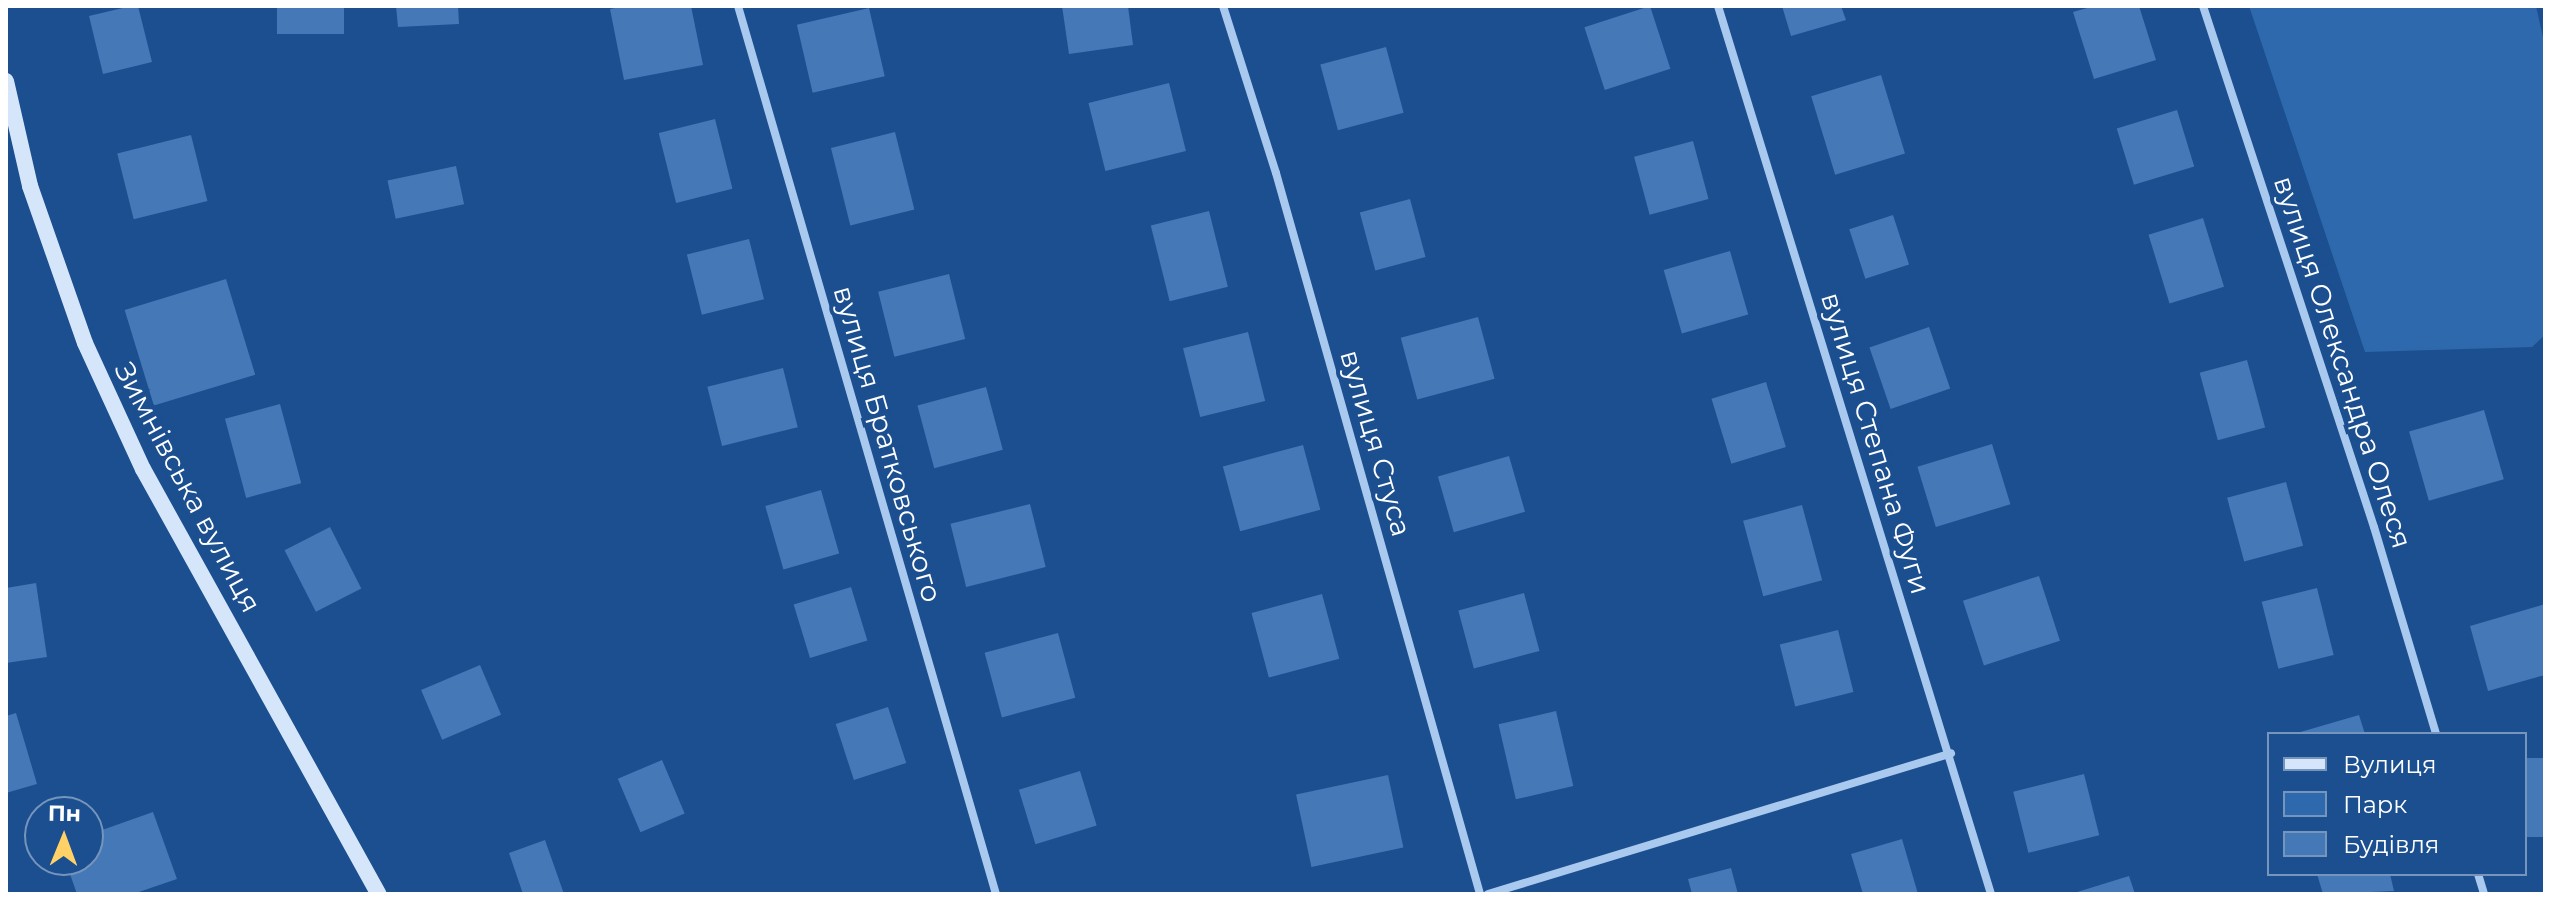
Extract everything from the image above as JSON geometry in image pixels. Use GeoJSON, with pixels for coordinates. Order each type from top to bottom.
{"type":"FeatureCollection","features":[{"type":"Feature","properties":{"kind":"main road","name":"Зимнівська вулиця"},"geometry":{"type":"LineString","coordinates":[[6,81],[30,186],[85,343],[143,469],[379,894]]}},
{"type":"Feature","properties":{"kind":"street","name":"вулиця Братковського"},"geometry":{"type":"LineString","coordinates":[[738,6],[996,894]]}},
{"type":"Feature","properties":{"kind":"street","name":"вулиця Стуса"},"geometry":{"type":"LineString","coordinates":[[1223,6],[1276,173],[1480,894]]}},
{"type":"Feature","properties":{"kind":"street","name":"вулиця Степана Фуги"},"geometry":{"type":"LineString","coordinates":[[1718,6],[1951,753],[1991,894]]}},
{"type":"Feature","properties":{"kind":"street","name":"вулиця Олександра Олеся"},"geometry":{"type":"LineString","coordinates":[[2203,6],[2374,527],[2435,732]]}},
{"type":"Feature","properties":{"kind":"street"},"geometry":{"type":"LineString","coordinates":[[1488,894],[1951,753]]}},
{"type":"Feature","properties":{"kind":"green space"},"geometry":{"type":"Polygon","coordinates":[[[2249,6],[2536,6],[2545,46],[2545,335],[2532,347],[2365,352],[2249,6]]]}},
{"type":"Feature","properties":{"kind":"building"},"geometry":{"type":"Polygon","coordinates":[[[138,6],[152,62],[103,74],[89,16],[138,6]]]}},
{"type":"Feature","properties":{"kind":"building"},"geometry":{"type":"Polygon","coordinates":[[[277,6],[344,6],[344,34],[277,34],[277,6]]]}},
{"type":"Feature","properties":{"kind":"building"},"geometry":{"type":"Polygon","coordinates":[[[396,6],[458,6],[459,24],[398,27],[396,6]]]}},
{"type":"Feature","properties":{"kind":"building"},"geometry":{"type":"Polygon","coordinates":[[[625,6],[691,6],[703,65],[624,80],[610,9],[625,6]]]}},
{"type":"Feature","properties":{"kind":"building"},"geometry":{"type":"Polygon","coordinates":[[[1062,6],[1128,6],[1133,45],[1069,54],[1062,6]]]}},
{"type":"Feature","properties":{"kind":"building"},"geometry":{"type":"Polygon","coordinates":[[[1650,6],[1670,69],[1605,90],[1584,27],[1650,6]]]}},
{"type":"Feature","properties":{"kind":"building"},"geometry":{"type":"Polygon","coordinates":[[[1782,6],[1841,6],[1846,20],[1791,36],[1782,6]]]}},
{"type":"Feature","properties":{"kind":"building"},"geometry":{"type":"Polygon","coordinates":[[[2094,6],[2139,6],[2156,60],[2094,79],[2073,12],[2094,6]]]}},
{"type":"Feature","properties":{"kind":"building"},"geometry":{"type":"Polygon","coordinates":[[[869,8],[885,76],[813,93],[797,25],[869,8]]]}},
{"type":"Feature","properties":{"kind":"building"},"geometry":{"type":"Polygon","coordinates":[[[1386,47],[1404,113],[1338,130],[1320,65],[1386,47]]]}},
{"type":"Feature","properties":{"kind":"building"},"geometry":{"type":"Polygon","coordinates":[[[1881,75],[1905,153],[1835,175],[1811,96],[1881,75]]]}},
{"type":"Feature","properties":{"kind":"building"},"geometry":{"type":"Polygon","coordinates":[[[1169,83],[1186,151],[1105,171],[1088,103],[1169,83]]]}},
{"type":"Feature","properties":{"kind":"building"},"geometry":{"type":"Polygon","coordinates":[[[2177,110],[2194,166],[2134,185],[2117,128],[2177,110]]]}},
{"type":"Feature","properties":{"kind":"building"},"geometry":{"type":"Polygon","coordinates":[[[715,119],[732,189],[676,203],[659,133],[715,119]]]}},
{"type":"Feature","properties":{"kind":"building"},"geometry":{"type":"Polygon","coordinates":[[[895,132],[914,210],[850,226],[831,148],[895,132]]]}},
{"type":"Feature","properties":{"kind":"building"},"geometry":{"type":"Polygon","coordinates":[[[191,135],[207,201],[134,219],[117,153],[191,135]]]}},
{"type":"Feature","properties":{"kind":"building"},"geometry":{"type":"Polygon","coordinates":[[[1693,141],[1709,199],[1650,215],[1634,157],[1693,141]]]}},
{"type":"Feature","properties":{"kind":"building"},"geometry":{"type":"Polygon","coordinates":[[[456,166],[464,204],[396,219],[388,181],[456,166]]]}},
{"type":"Feature","properties":{"kind":"building"},"geometry":{"type":"Polygon","coordinates":[[[1410,199],[1426,257],[1375,270],[1360,212],[1410,199]]]}},
{"type":"Feature","properties":{"kind":"building"},"geometry":{"type":"Polygon","coordinates":[[[1209,211],[1228,287],[1170,301],[1151,226],[1209,211]]]}},
{"type":"Feature","properties":{"kind":"building"},"geometry":{"type":"Polygon","coordinates":[[[1893,215],[1909,264],[1865,279],[1849,229],[1893,215]]]}},
{"type":"Feature","properties":{"kind":"building"},"geometry":{"type":"Polygon","coordinates":[[[2203,218],[2224,287],[2170,304],[2148,235],[2203,218]]]}},
{"type":"Feature","properties":{"kind":"building"},"geometry":{"type":"Polygon","coordinates":[[[749,239],[764,299],[702,315],[687,254],[749,239]]]}},
{"type":"Feature","properties":{"kind":"building"},"geometry":{"type":"Polygon","coordinates":[[[1730,251],[1748,314],[1682,333],[1664,270],[1730,251]]]}},
{"type":"Feature","properties":{"kind":"building"},"geometry":{"type":"Polygon","coordinates":[[[949,274],[965,339],[894,357],[878,292],[949,274]]]}},
{"type":"Feature","properties":{"kind":"building"},"geometry":{"type":"Polygon","coordinates":[[[226,279],[255,375],[154,406],[125,310],[226,279]]]}},
{"type":"Feature","properties":{"kind":"building"},"geometry":{"type":"Polygon","coordinates":[[[1478,317],[1495,379],[1417,400],[1401,338],[1478,317]]]}},
{"type":"Feature","properties":{"kind":"building"},"geometry":{"type":"Polygon","coordinates":[[[1929,327],[1950,388],[1891,409],[1869,348],[1929,327]]]}},
{"type":"Feature","properties":{"kind":"building"},"geometry":{"type":"Polygon","coordinates":[[[1248,332],[1265,401],[1200,417],[1183,348],[1248,332]]]}},
{"type":"Feature","properties":{"kind":"building"},"geometry":{"type":"Polygon","coordinates":[[[2247,360],[2265,428],[2218,440],[2200,373],[2247,360]]]}},
{"type":"Feature","properties":{"kind":"building"},"geometry":{"type":"Polygon","coordinates":[[[783,368],[798,427],[722,446],[707,387],[783,368]]]}},
{"type":"Feature","properties":{"kind":"building"},"geometry":{"type":"Polygon","coordinates":[[[1766,382],[1786,447],[1731,464],[1711,399],[1766,382]]]}},
{"type":"Feature","properties":{"kind":"building"},"geometry":{"type":"Polygon","coordinates":[[[986,387],[1003,450],[934,468],[917,405],[986,387]]]}},
{"type":"Feature","properties":{"kind":"building"},"geometry":{"type":"Polygon","coordinates":[[[280,404],[301,483],[246,498],[225,419],[280,404]]]}},
{"type":"Feature","properties":{"kind":"building"},"geometry":{"type":"Polygon","coordinates":[[[2484,410],[2504,479],[2429,501],[2409,431],[2484,410]]]}},
{"type":"Feature","properties":{"kind":"building"},"geometry":{"type":"Polygon","coordinates":[[[1992,444],[2010,504],[1936,527],[1917,467],[1992,444]]]}},
{"type":"Feature","properties":{"kind":"building"},"geometry":{"type":"Polygon","coordinates":[[[1303,445],[1320,510],[1240,531],[1223,466],[1303,445]]]}},
{"type":"Feature","properties":{"kind":"building"},"geometry":{"type":"Polygon","coordinates":[[[1509,456],[1525,512],[1454,532],[1438,476],[1509,456]]]}},
{"type":"Feature","properties":{"kind":"building"},"geometry":{"type":"Polygon","coordinates":[[[2286,482],[2303,546],[2244,562],[2227,498],[2286,482]]]}},
{"type":"Feature","properties":{"kind":"building"},"geometry":{"type":"Polygon","coordinates":[[[821,490],[839,553],[783,569],[765,506],[821,490]]]}},
{"type":"Feature","properties":{"kind":"building"},"geometry":{"type":"Polygon","coordinates":[[[1030,504],[1046,567],[966,587],[950,524],[1030,504]]]}},
{"type":"Feature","properties":{"kind":"building"},"geometry":{"type":"Polygon","coordinates":[[[1802,505],[1822,580],[1763,596],[1743,521],[1802,505]]]}},
{"type":"Feature","properties":{"kind":"building"},"geometry":{"type":"Polygon","coordinates":[[[330,527],[361,588],[316,612],[285,550],[330,527]]]}},
{"type":"Feature","properties":{"kind":"building"},"geometry":{"type":"Polygon","coordinates":[[[2039,576],[2060,641],[1984,665],[1963,601],[2039,576]]]}},
{"type":"Feature","properties":{"kind":"building"},"geometry":{"type":"Polygon","coordinates":[[[36,583],[47,657],[6,663],[6,588],[36,583]]]}},
{"type":"Feature","properties":{"kind":"building"},"geometry":{"type":"Polygon","coordinates":[[[851,587],[867,641],[810,658],[794,605],[851,587]]]}},
{"type":"Feature","properties":{"kind":"building"},"geometry":{"type":"Polygon","coordinates":[[[2317,588],[2334,655],[2278,669],[2262,602],[2317,588]]]}},
{"type":"Feature","properties":{"kind":"building"},"geometry":{"type":"Polygon","coordinates":[[[1524,593],[1540,651],[1474,669],[1458,611],[1524,593]]]}},
{"type":"Feature","properties":{"kind":"building"},"geometry":{"type":"Polygon","coordinates":[[[1322,594],[1339,659],[1269,678],[1251,613],[1322,594]]]}},
{"type":"Feature","properties":{"kind":"building"},"geometry":{"type":"Polygon","coordinates":[[[2545,604],[2545,675],[2488,691],[2470,626],[2545,604]]]}},
{"type":"Feature","properties":{"kind":"building"},"geometry":{"type":"Polygon","coordinates":[[[1838,630],[1853,692],[1795,707],[1780,645],[1838,630]]]}},
{"type":"Feature","properties":{"kind":"building"},"geometry":{"type":"Polygon","coordinates":[[[1058,633],[1075,698],[1002,717],[985,653],[1058,633]]]}},
{"type":"Feature","properties":{"kind":"building"},"geometry":{"type":"Polygon","coordinates":[[[480,665],[501,715],[442,740],[421,690],[480,665]]]}},
{"type":"Feature","properties":{"kind":"building"},"geometry":{"type":"Polygon","coordinates":[[[888,707],[906,763],[854,780],[836,724],[888,707]]]}},
{"type":"Feature","properties":{"kind":"building"},"geometry":{"type":"Polygon","coordinates":[[[1556,711],[1573,786],[1516,799],[1499,724],[1556,711]]]}},
{"type":"Feature","properties":{"kind":"building"},"geometry":{"type":"Polygon","coordinates":[[[16,713],[37,784],[6,793],[6,716],[16,713]]]}},
{"type":"Feature","properties":{"kind":"building"},"geometry":{"type":"Polygon","coordinates":[[[2359,715],[2364,732],[2300,732],[2359,715]]]}},
{"type":"Feature","properties":{"kind":"building"},"geometry":{"type":"Polygon","coordinates":[[[2527,758],[2545,758],[2545,837],[2527,837],[2527,758]]]}},
{"type":"Feature","properties":{"kind":"building"},"geometry":{"type":"Polygon","coordinates":[[[662,760],[685,813],[640,832],[618,779],[662,760]]]}},
{"type":"Feature","properties":{"kind":"building"},"geometry":{"type":"Polygon","coordinates":[[[1080,771],[1097,826],[1035,844],[1019,790],[1080,771]]]}},
{"type":"Feature","properties":{"kind":"building"},"geometry":{"type":"Polygon","coordinates":[[[2084,774],[2099,835],[2028,853],[2013,792],[2084,774]]]}},
{"type":"Feature","properties":{"kind":"building"},"geometry":{"type":"Polygon","coordinates":[[[1388,775],[1403,847],[1311,867],[1296,795],[1388,775]]]}},
{"type":"Feature","properties":{"kind":"building"},"geometry":{"type":"Polygon","coordinates":[[[153,812],[177,879],[133,894],[77,894],[71,876],[104,876],[104,829],[153,812]]]}},
{"type":"Feature","properties":{"kind":"building"},"geometry":{"type":"Polygon","coordinates":[[[1902,839],[1918,894],[1863,894],[1851,854],[1902,839]]]}},
{"type":"Feature","properties":{"kind":"building"},"geometry":{"type":"Polygon","coordinates":[[[545,840],[564,894],[523,894],[509,853],[545,840]]]}},
{"type":"Feature","properties":{"kind":"building"},"geometry":{"type":"Polygon","coordinates":[[[1731,868],[1738,894],[1692,894],[1688,879],[1731,868]]]}},
{"type":"Feature","properties":{"kind":"building"},"geometry":{"type":"Polygon","coordinates":[[[2129,876],[2135,894],[2074,894],[2074,893],[2129,876]]]}},
{"type":"Feature","properties":{"kind":"building"},"geometry":{"type":"Polygon","coordinates":[[[2318,876],[2390,876],[2394,891],[2323,894],[2318,876]]]}}]}
